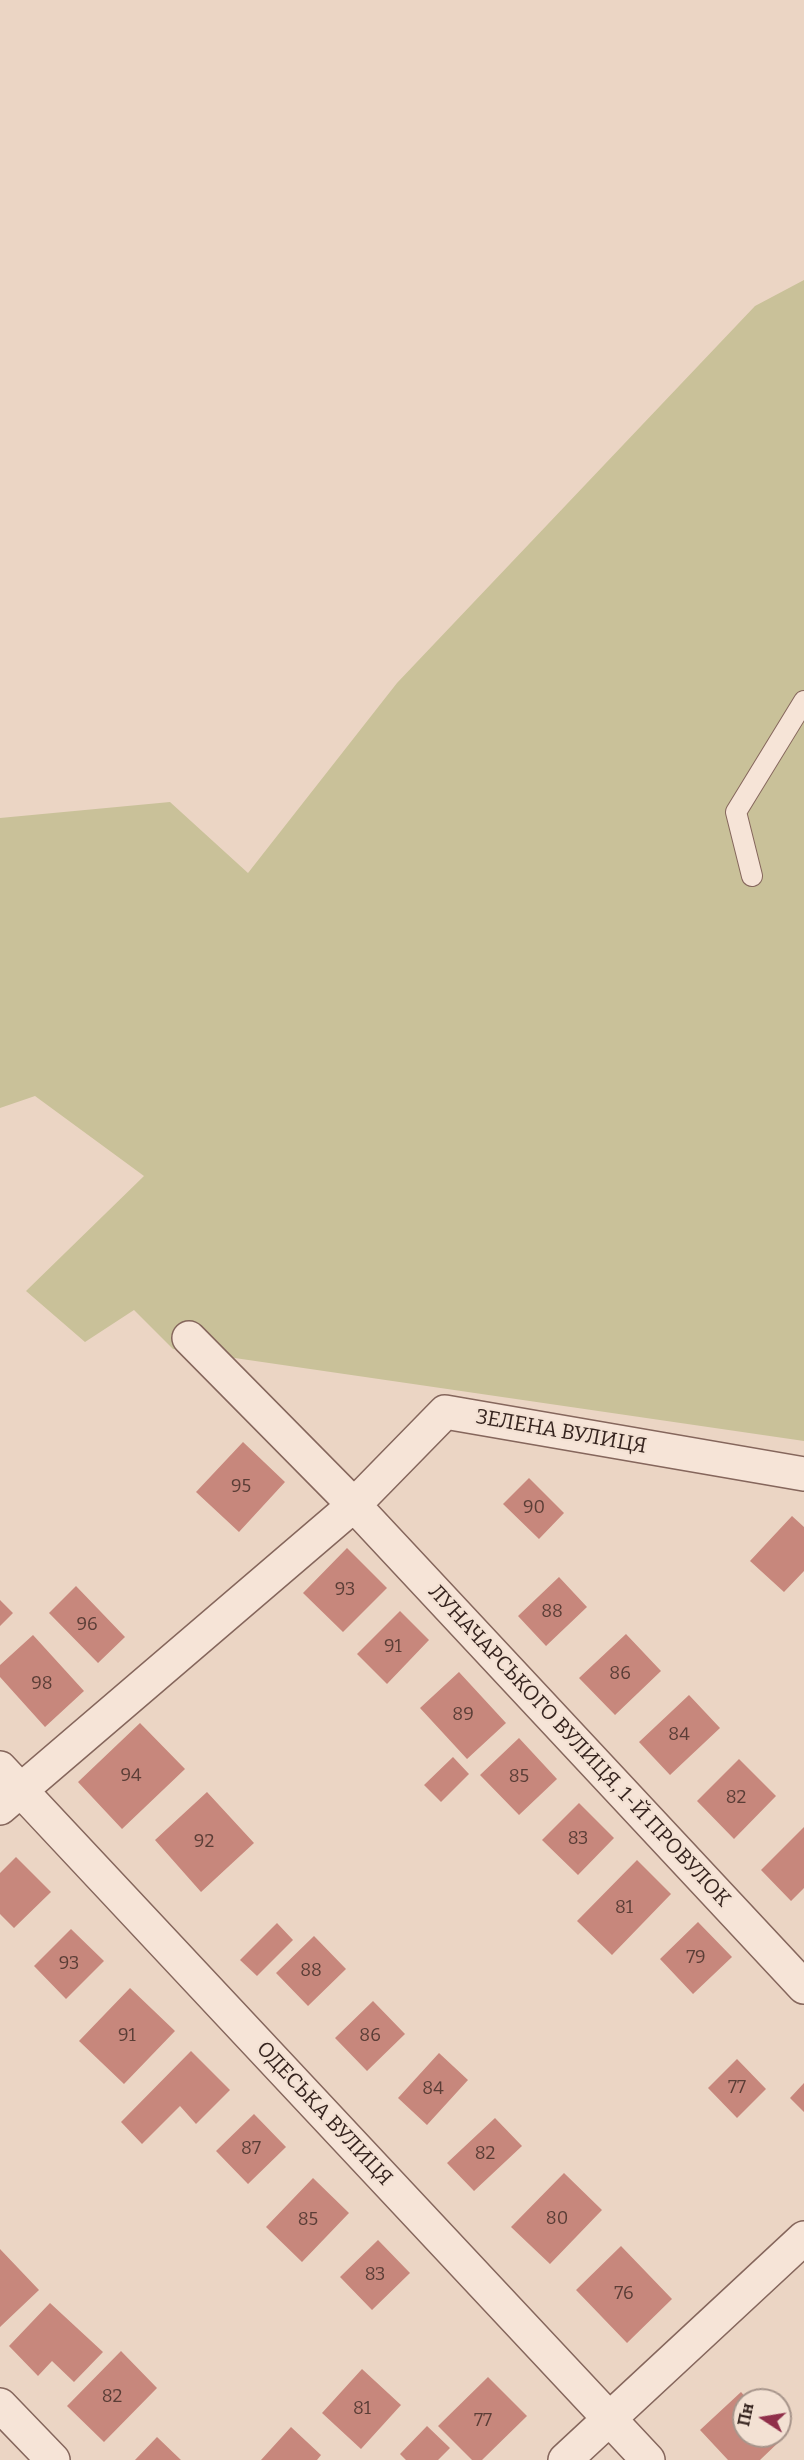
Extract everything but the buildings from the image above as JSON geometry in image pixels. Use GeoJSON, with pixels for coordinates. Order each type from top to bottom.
{"type":"FeatureCollection","features":[{"type":"Feature","properties":{"kind":"street","name":"ЛУНАЧАРСЬКОГО ВУЛИЦЯ, 1-Й ПРОВУЛОК"},"geometry":{"type":"LineString","coordinates":[[189,1338],[354,1505],[804,1987]]}},
{"type":"Feature","properties":{"kind":"street","name":"ЗЕЛЕНА ВУЛИЦЯ"},"geometry":{"type":"LineString","coordinates":[[354,1505],[445,1412],[804,1474]]}},
{"type":"Feature","properties":{"kind":"street"},"geometry":{"type":"LineString","coordinates":[[7,1789],[354,1505]]}},
{"type":"Feature","properties":{"kind":"street","name":"ОДЕСЬКА ВУЛИЦЯ"},"geometry":{"type":"LineString","coordinates":[[7,1789],[648,2460]]}},
{"type":"Feature","properties":{"kind":"street"},"geometry":{"type":"LineString","coordinates":[[565,2460],[804,2238]]}},
{"type":"Feature","properties":{"kind":"street"},"geometry":{"type":"LineString","coordinates":[[0,2405],[53,2460]]}},
{"type":"Feature","properties":{"kind":"lane"},"geometry":{"type":"LineString","coordinates":[[752,876],[736,812],[804,701]]}},
{"type":"Feature","properties":{"kind":"shaded area"},"geometry":{"type":"Polygon","coordinates":[[[804,280],[804,1441],[173,1349],[134,1310],[85,1342],[26,1291],[144,1176],[35,1096],[0,1108],[0,818],[170,802],[248,873],[397,683],[755,306],[804,280]]]}}]}
